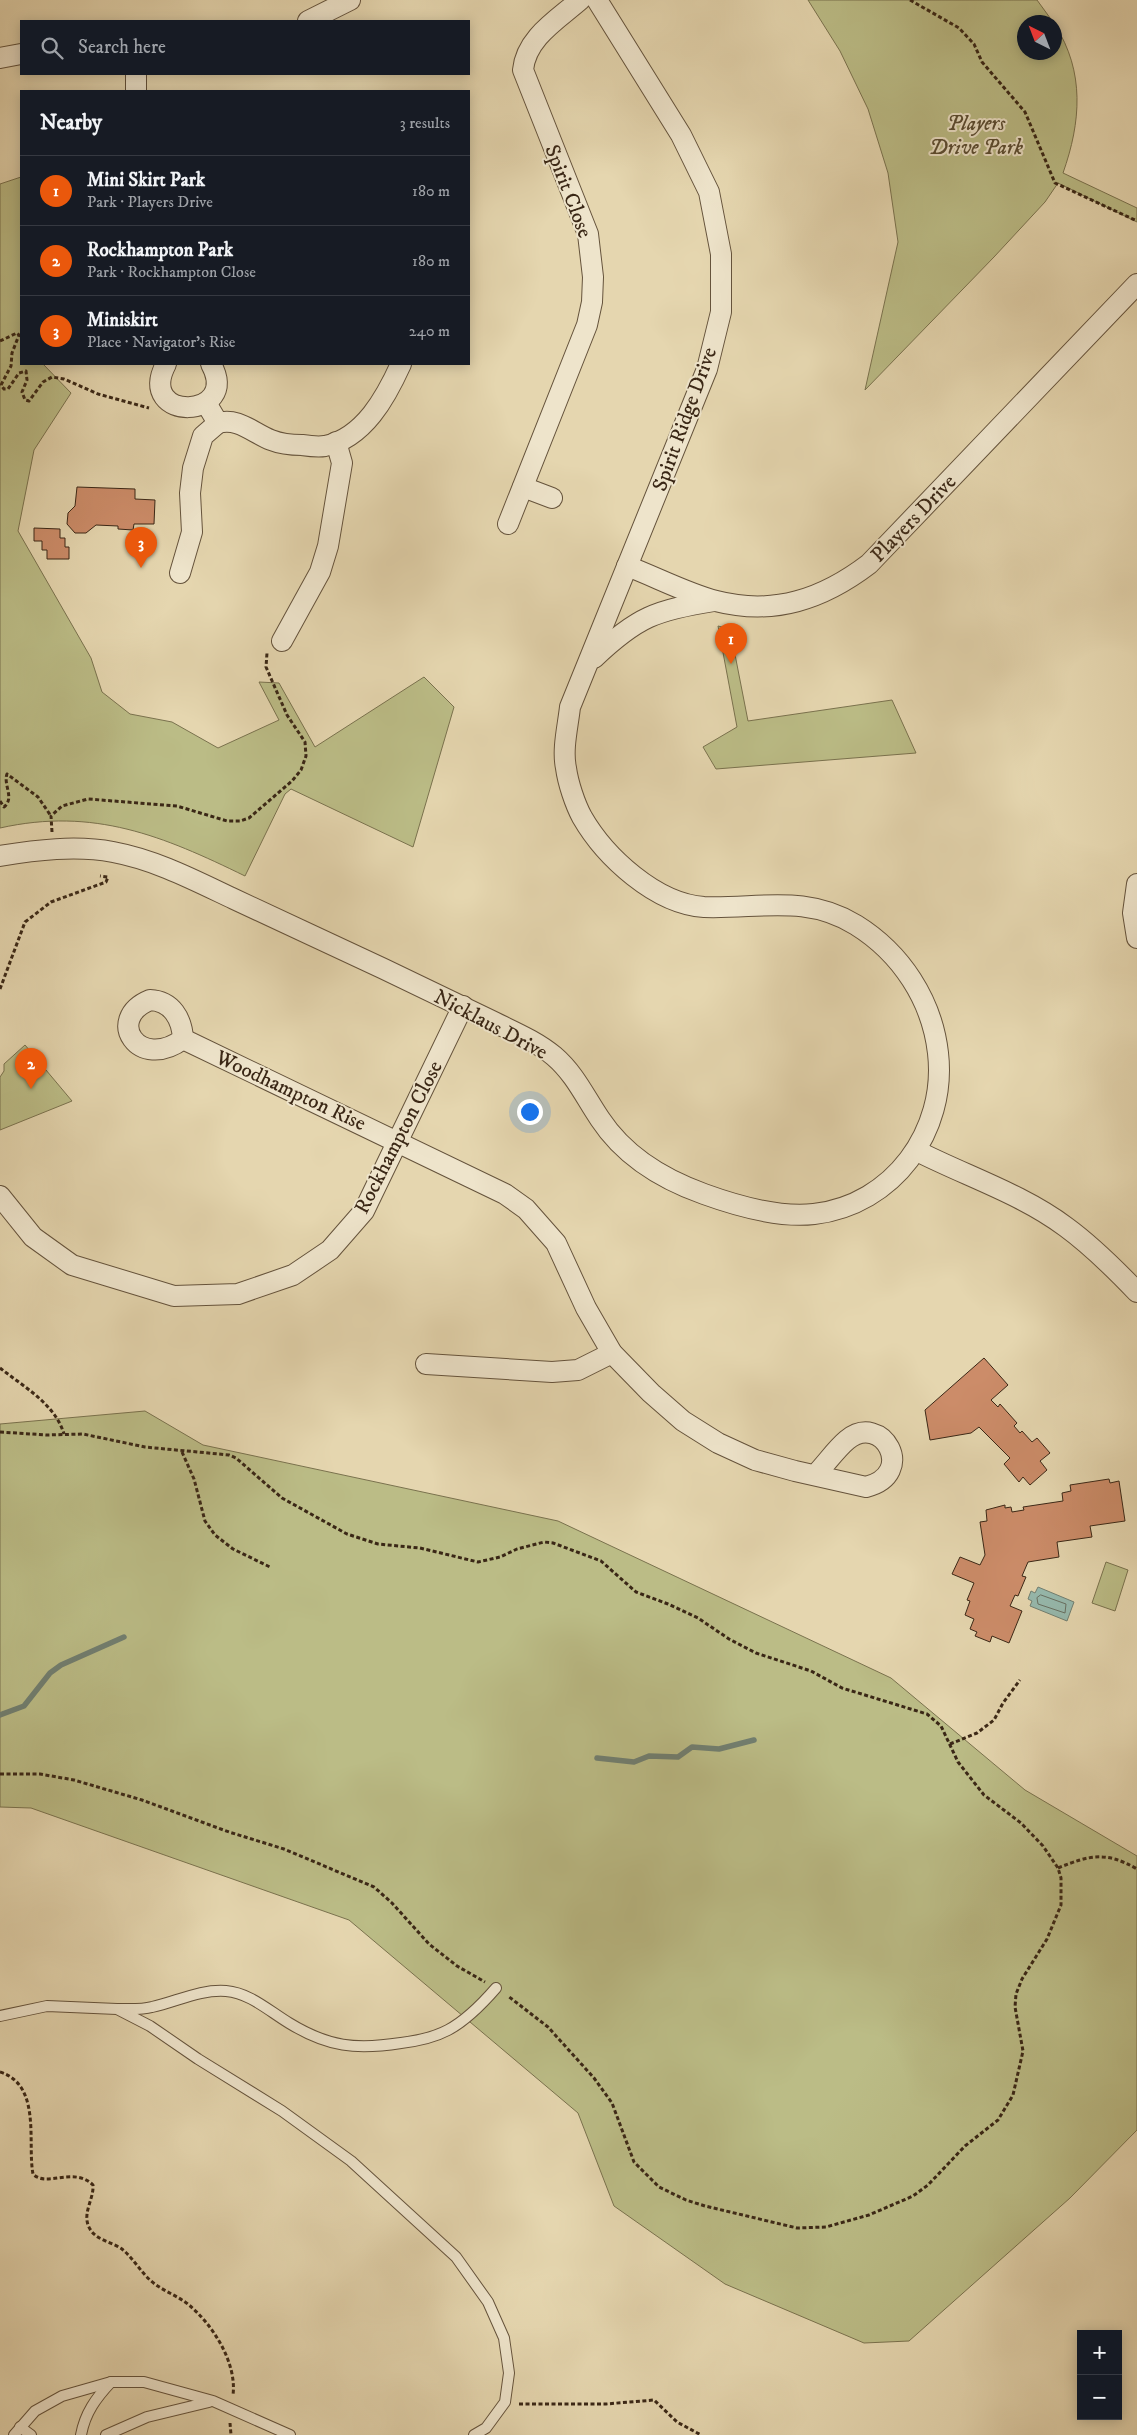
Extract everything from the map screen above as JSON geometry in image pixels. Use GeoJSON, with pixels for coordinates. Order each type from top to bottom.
{"type":"FeatureCollection","features":[{"type":"Feature","properties":{"kind":"street"},"geometry":{"type":"LineString","coordinates":[[310,20],[350,0]]}},
{"type":"Feature","properties":{"kind":"street","name":"Spirit Close"},"geometry":{"type":"LineString","coordinates":[[508,524],[587,325],[592,302],[594,277],[588,234],[527,86],[523,70],[524,58],[530,46],[540,34],[580,0]]}},
{"type":"Feature","properties":{"kind":"street","name":"Spirit Ridge Drive"},"geometry":{"type":"LineString","coordinates":[[597,0],[681,135],[709,192],[721,254],[721,312],[707,369],[628,566]]}},
{"type":"Feature","properties":{"kind":"street"},"geometry":{"type":"LineString","coordinates":[[0,58],[20,54]]}},
{"type":"Feature","properties":{"kind":"street"},"geometry":{"type":"LineString","coordinates":[[136,75],[136,90]]}},
{"type":"Feature","properties":{"kind":"street","name":"Players Drive"},"geometry":{"type":"LineString","coordinates":[[628,566],[716,601],[750,607],[782,605],[815,597],[844,582],[869,564],[1137,284]]}},
{"type":"Feature","properties":{"kind":"street"},"geometry":{"type":"LineString","coordinates":[[166,365],[160,382],[163,393],[169,401],[187,409],[197,407],[213,395],[216,385],[216,374],[212,365]]}},
{"type":"Feature","properties":{"kind":"street"},"geometry":{"type":"LineString","coordinates":[[180,573],[192,532],[190,493],[193,468],[203,436],[218,423],[234,421],[273,441],[323,446],[336,442],[353,432],[376,410],[386,397],[401,365]]}},
{"type":"Feature","properties":{"kind":"street"},"geometry":{"type":"LineString","coordinates":[[206,402],[218,423]]}},
{"type":"Feature","properties":{"kind":"street"},"geometry":{"type":"LineString","coordinates":[[276,643],[320,572],[328,546],[342,463],[336,442]]}},
{"type":"Feature","properties":{"kind":"street"},"geometry":{"type":"LineString","coordinates":[[523,487],[552,498]]}},
{"type":"Feature","properties":{"kind":"street","name":"Nicklaus Drive"},"geometry":{"type":"LineString","coordinates":[[0,856],[52,849],[108,850],[163,866],[463,1006],[528,1039],[554,1056],[577,1080],[601,1122],[624,1150],[659,1175],[706,1195],[772,1212],[811,1214],[844,1208],[870,1196],[898,1174],[917,1151],[930,1122],[938,1091],[938,1052],[926,1008],[905,967],[874,936],[840,915],[798,904],[699,907],[656,893],[611,856],[580,814],[564,764],[570,707],[628,566]]}},
{"type":"Feature","properties":{"kind":"street","name":"Nicklaus Drive"},"geometry":{"type":"LineString","coordinates":[[588,663],[627,628],[645,618],[676,607],[716,601]]}},
{"type":"Feature","properties":{"kind":"street"},"geometry":{"type":"LineString","coordinates":[[1137,884],[1134,913],[1137,938]]}},
{"type":"Feature","properties":{"kind":"street","name":"Rockhampton Close"},"geometry":{"type":"LineString","coordinates":[[0,1196],[33,1237],[72,1265],[174,1296],[238,1294],[293,1275],[330,1250],[364,1211],[463,1006]]}},
{"type":"Feature","properties":{"kind":"street","name":"Woodhampton Rise"},"geometry":{"type":"LineString","coordinates":[[183,1039],[399,1141],[504,1194],[537,1220],[556,1243],[586,1308],[612,1353],[651,1394],[683,1421],[718,1443],[755,1460],[795,1471],[816,1474]]}},
{"type":"Feature","properties":{"kind":"street"},"geometry":{"type":"LineString","coordinates":[[917,1151],[1010,1194],[1066,1227],[1097,1253],[1137,1292]]}},
{"type":"Feature","properties":{"kind":"street"},"geometry":{"type":"LineString","coordinates":[[426,1364],[552,1372],[578,1370],[612,1353]]}},
{"type":"Feature","properties":{"kind":"lane"},"geometry":{"type":"LineString","coordinates":[[0,2016],[47,2006],[117,2009],[150,2008],[196,1994],[226,1991],[253,1999],[288,2023],[320,2040],[351,2048],[376,2047],[422,2040],[448,2030],[484,2002],[496,1988]]}},
{"type":"Feature","properties":{"kind":"lane"},"geometry":{"type":"LineString","coordinates":[[117,2009],[150,2026],[198,2059],[282,2111],[351,2161],[456,2257],[488,2302],[504,2338],[509,2373],[506,2402],[486,2428],[474,2435]]}},
{"type":"Feature","properties":{"kind":"lane"},"geometry":{"type":"LineString","coordinates":[[31,2435],[17,2431],[35,2411],[62,2396],[111,2382],[144,2382],[213,2402],[290,2435]]}},
{"type":"Feature","properties":{"kind":"lane"},"geometry":{"type":"LineString","coordinates":[[81,2435],[84,2422],[96,2399],[111,2382]]}},
{"type":"Feature","properties":{"kind":"lane"},"geometry":{"type":"LineString","coordinates":[[106,2435],[147,2417],[213,2402]]}},
{"type":"Feature","properties":{"kind":"path"},"geometry":{"type":"LineString","coordinates":[[910,0],[959,28],[974,44],[982,62],[1025,112],[1055,183],[1137,221]]}},
{"type":"Feature","properties":{"kind":"path"},"geometry":{"type":"LineString","coordinates":[[0,341],[17,333],[19,335],[12,353],[11,366],[1,385],[4,389],[8,390],[19,373],[26,371],[27,380],[22,392],[25,400],[29,401],[37,388],[52,377],[64,379],[98,394],[161,411],[169,401]]}},
{"type":"Feature","properties":{"kind":"path"},"geometry":{"type":"LineString","coordinates":[[51,816],[62,806],[88,800],[176,806],[227,821],[240,822],[249,818],[292,781],[302,770],[306,756],[305,742],[287,714],[266,667],[276,643]]}},
{"type":"Feature","properties":{"kind":"path"},"geometry":{"type":"LineString","coordinates":[[0,802],[4,807],[8,802],[7,774],[38,797],[51,816],[52,840]]}},
{"type":"Feature","properties":{"kind":"path"},"geometry":{"type":"LineString","coordinates":[[0,989],[25,922],[43,906],[51,902],[106,882],[108,877],[100,876]]}},
{"type":"Feature","properties":{"kind":"path"},"geometry":{"type":"LineString","coordinates":[[0,1368],[53,1411],[61,1424],[64,1434]]}},
{"type":"Feature","properties":{"kind":"path"},"geometry":{"type":"LineString","coordinates":[[0,1432],[83,1434],[145,1447],[182,1452],[229,1454],[282,1498],[347,1534],[378,1544],[420,1548],[478,1562],[500,1557],[517,1549],[544,1542],[600,1561],[636,1592],[698,1618],[729,1639],[756,1653],[812,1671],[842,1688],[927,1714],[941,1726],[958,1762],[984,1795],[1022,1822],[1043,1846],[1058,1868],[1062,1885],[1061,1904],[1047,1939],[1022,1979],[1016,1994],[1015,2007],[1023,2051],[1013,2095],[998,2120],[965,2146],[928,2186],[913,2196],[869,2215],[826,2227],[796,2228],[704,2206],[659,2187],[634,2162],[612,2104],[594,2078],[548,2027],[523,2006],[457,1966],[429,1944],[392,1903],[374,1887],[284,1849],[229,1832],[142,1800],[74,1780],[40,1774],[0,1774]]}},
{"type":"Feature","properties":{"kind":"path"},"geometry":{"type":"LineString","coordinates":[[182,1452],[194,1479],[205,1521],[215,1535],[233,1549],[270,1567]]}},
{"type":"Feature","properties":{"kind":"path"},"geometry":{"type":"LineString","coordinates":[[950,1744],[977,1733],[994,1720],[1003,1703],[1020,1680]]}},
{"type":"Feature","properties":{"kind":"path"},"geometry":{"type":"LineString","coordinates":[[1058,1868],[1074,1861],[1106,1855],[1118,1858],[1137,1869]]}},
{"type":"Feature","properties":{"kind":"path"},"geometry":{"type":"LineString","coordinates":[[0,2072],[14,2080],[26,2098],[29,2108],[33,2174],[41,2179],[80,2177],[93,2185],[94,2191],[87,2214],[90,2230],[95,2236],[123,2250],[150,2280],[188,2304],[219,2344],[231,2366],[234,2388],[231,2410],[231,2435]]}},
{"type":"Feature","properties":{"kind":"path"},"geometry":{"type":"LineString","coordinates":[[506,2402],[524,2405],[566,2402],[606,2404],[654,2400],[676,2422],[701,2435]]}},
{"type":"Feature","properties":{"kind":"green space","name":"Players Drive Park"},"geometry":{"type":"Polygon","coordinates":[[[808,0],[1037,0],[1048,15],[1017,15],[1017,60],[1062,60],[1062,38],[1065,43],[1075,79],[1077,98],[1074,135],[1063,173],[1137,208],[1137,222],[1058,183],[1045,202],[994,257],[865,390],[898,242],[888,173],[868,109],[840,51],[808,0]]]}},
{"type":"Feature","properties":{"kind":"green space"},"geometry":{"type":"Polygon","coordinates":[[[20,177],[20,365],[44,365],[71,393],[34,450],[18,531],[91,658],[102,692],[130,714],[172,722],[218,748],[279,720],[259,682],[279,683],[315,747],[424,677],[454,707],[413,847],[291,789],[285,794],[245,876],[156,838],[127,829],[97,823],[66,821],[34,822],[0,828],[0,184],[20,177]]]}},
{"type":"Feature","properties":{"kind":"green space"},"geometry":{"type":"Polygon","coordinates":[[[718,626],[730,629],[748,721],[892,700],[916,753],[716,769],[703,747],[737,727],[718,626]]]}},
{"type":"Feature","properties":{"kind":"green space"},"geometry":{"type":"Polygon","coordinates":[[[25,1045],[72,1101],[0,1130],[0,1077],[4,1071],[4,1064],[25,1045]]]}},
{"type":"Feature","properties":{"kind":"green space"},"geometry":{"type":"Polygon","coordinates":[[[145,1411],[203,1445],[558,1521],[891,1678],[1025,1790],[1137,1856],[1137,2130],[1070,2198],[909,2341],[864,2343],[725,2284],[614,2206],[578,2113],[349,1920],[31,1808],[0,1807],[0,1424],[145,1411]]]}},
{"type":"Feature","properties":{"kind":"green space"},"geometry":{"type":"Polygon","coordinates":[[[1106,1562],[1128,1570],[1115,1611],[1092,1603],[1106,1562]]]}},
{"type":"Feature","properties":{"kind":"water"},"geometry":{"type":"Polygon","coordinates":[[[1038,1587],[1074,1602],[1067,1621],[1030,1606],[1032,1601],[1028,1599],[1031,1591],[1035,1593],[1038,1587]]]}},
{"type":"Feature","properties":{"kind":"building"},"geometry":{"type":"Polygon","coordinates":[[[77,487],[135,489],[135,499],[155,500],[154,524],[134,524],[133,530],[118,529],[118,526],[96,525],[86,533],[75,533],[67,524],[68,513],[75,506],[77,487]]]}},
{"type":"Feature","properties":{"kind":"building"},"geometry":{"type":"Polygon","coordinates":[[[34,528],[60,529],[60,538],[65,538],[65,547],[69,547],[69,559],[47,559],[47,550],[42,550],[42,541],[34,541],[34,528]]]}},
{"type":"Feature","properties":{"kind":"building"},"geometry":{"type":"Polygon","coordinates":[[[984,1358],[1008,1385],[991,1400],[998,1407],[1000,1404],[1017,1423],[1014,1426],[1020,1433],[1022,1431],[1032,1442],[1037,1438],[1050,1453],[1040,1461],[1047,1470],[1030,1485],[1023,1477],[1019,1482],[1004,1464],[1010,1458],[979,1427],[971,1433],[930,1440],[925,1410],[984,1358]]]}},
{"type":"Feature","properties":{"kind":"building"},"geometry":{"type":"Polygon","coordinates":[[[1109,1479],[1110,1483],[1119,1481],[1125,1521],[1090,1526],[1092,1537],[1057,1542],[1059,1557],[1028,1562],[1022,1576],[1026,1577],[1018,1596],[1015,1595],[1010,1606],[1022,1611],[1009,1643],[992,1636],[990,1642],[975,1636],[977,1632],[970,1629],[974,1619],[965,1615],[970,1601],[967,1600],[974,1583],[952,1574],[960,1557],[980,1565],[985,1555],[980,1522],[987,1521],[986,1510],[1005,1505],[1005,1508],[1011,1507],[1012,1512],[1024,1510],[1023,1507],[1063,1501],[1062,1493],[1071,1491],[1070,1485],[1109,1479]]]}},
{"type":"Feature","properties":{"kind":"waterway"},"geometry":{"type":"LineString","coordinates":[[0,1715],[24,1706],[50,1673],[61,1665],[124,1637]]}},
{"type":"Feature","properties":{"kind":"waterway"},"geometry":{"type":"LineString","coordinates":[[597,1758],[634,1762],[649,1756],[678,1757],[692,1747],[719,1749],[754,1740]]}},
{"type":"Feature","properties":{"kind":"place","name":"Miniskirt"},"geometry":{"type":"Point","coordinates":[141,568]}},
{"type":"Feature","properties":{"kind":"place","name":"Mini Skirt Park"},"geometry":{"type":"Point","coordinates":[731,664]}},
{"type":"Feature","properties":{"kind":"place","name":"Rockhampton Park"},"geometry":{"type":"Point","coordinates":[31,1089]}}]}
